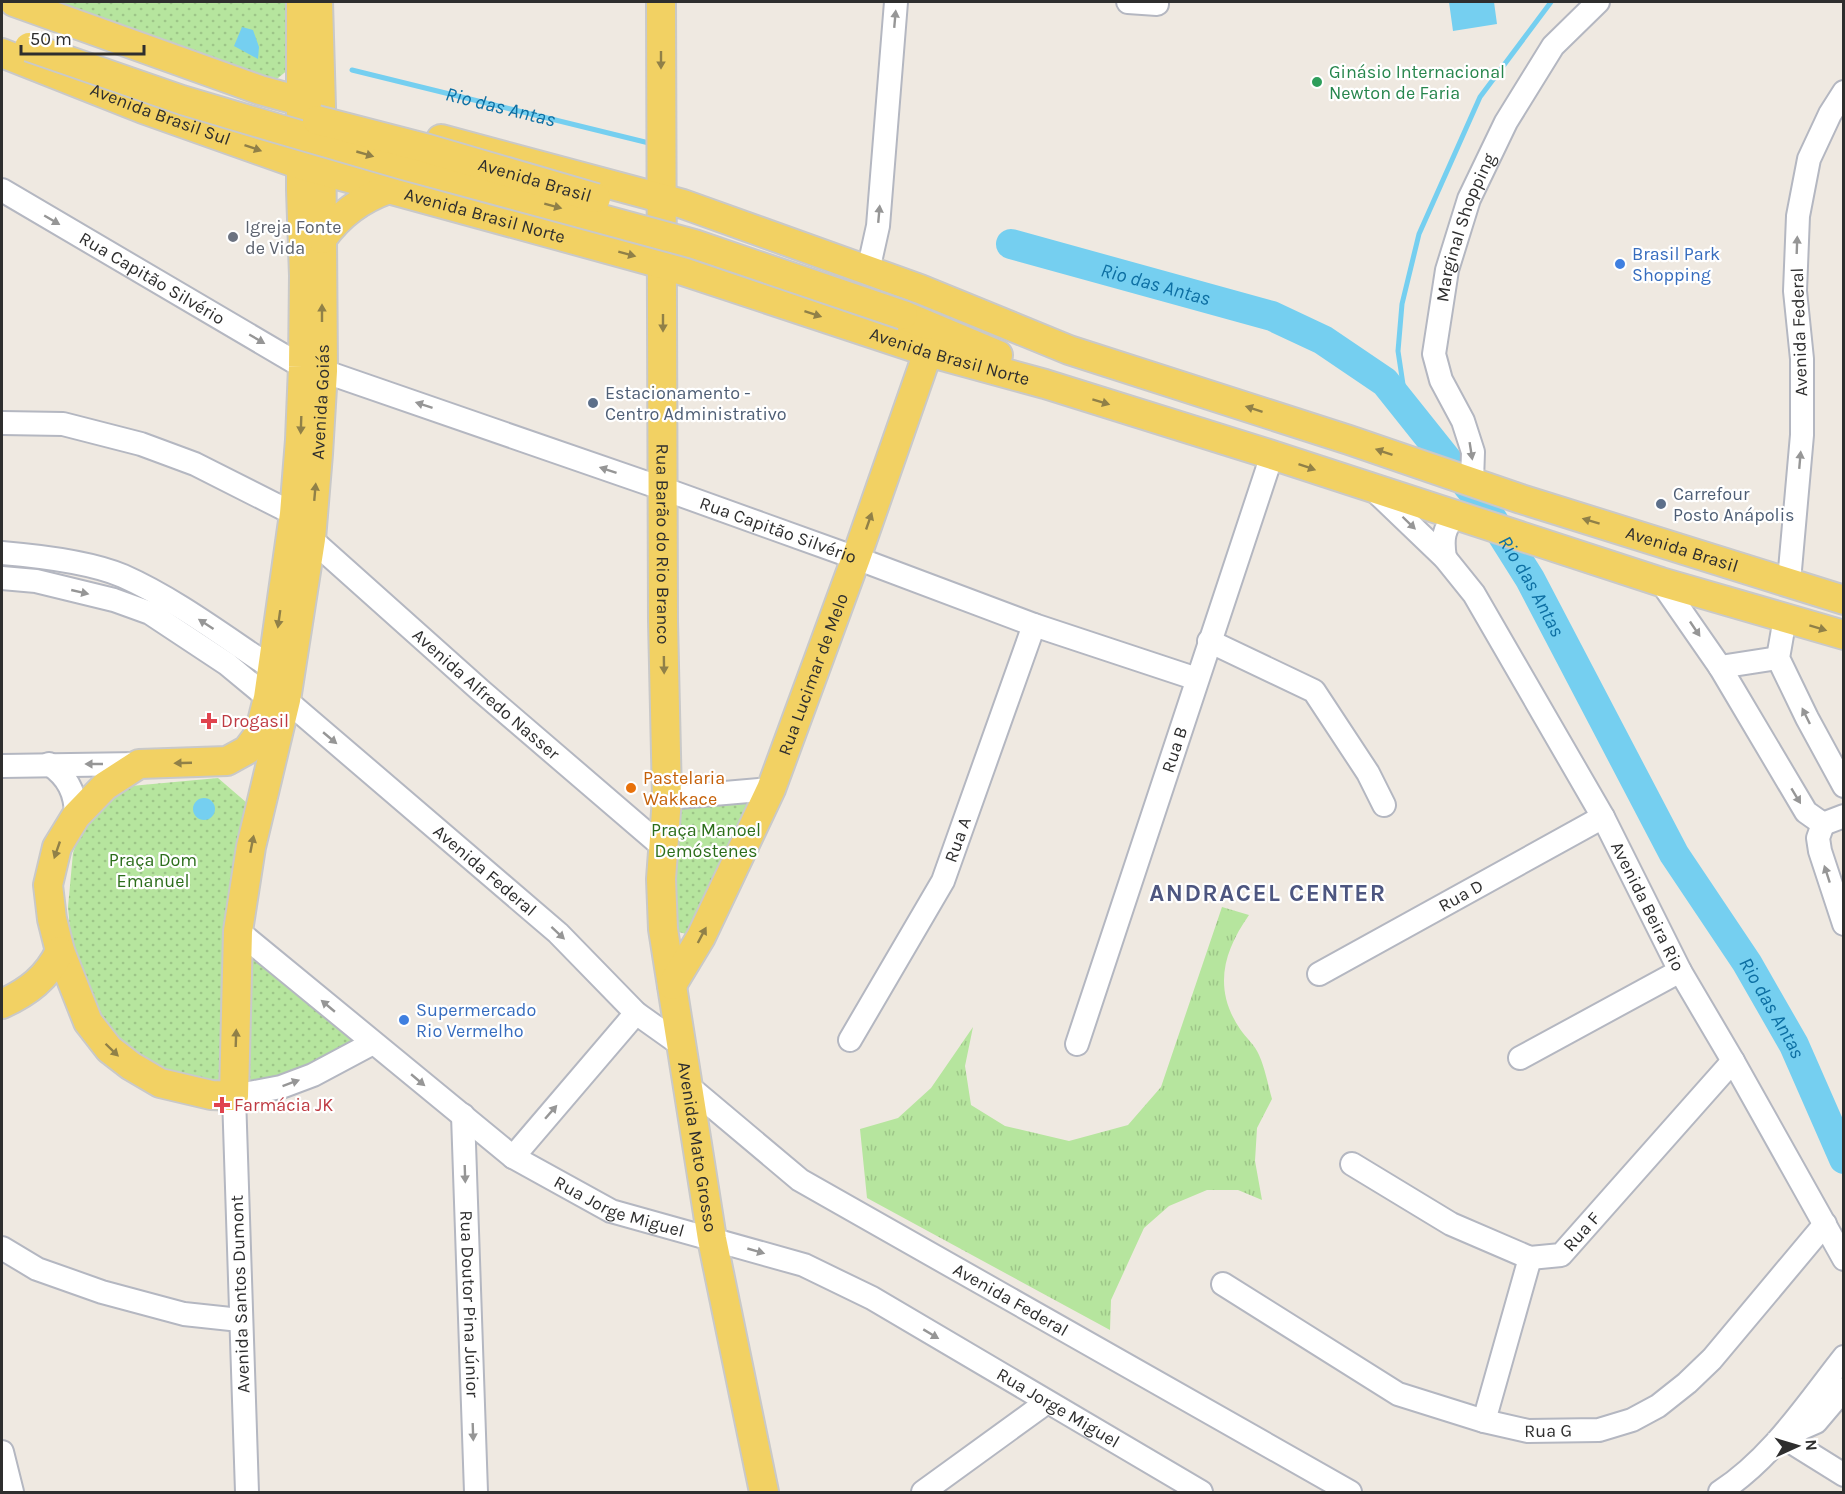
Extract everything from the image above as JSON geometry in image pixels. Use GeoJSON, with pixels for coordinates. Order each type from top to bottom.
{"type":"FeatureCollection","features":[{"type":"Feature","properties":{"kind":"main road"},"geometry":{"type":"LineString","coordinates":[[14,2],[260,90],[660,197],[920,289],[1069,350],[1472,481]]}},
{"type":"Feature","properties":{"kind":"main road","name":"Avenida Goiás"},"geometry":{"type":"LineString","coordinates":[[301,2],[301,61],[312,105]]}},
{"type":"Feature","properties":{"kind":"main road","name":"Avenida Goiás"},"geometry":{"type":"LineString","coordinates":[[227,761],[241,755],[254,743],[277,699],[311,538],[313,369],[311,168],[318,2]]}},
{"type":"Feature","properties":{"kind":"main road","name":"Rua Barão do Rio Branco"},"geometry":{"type":"LineString","coordinates":[[661,2],[663,621],[667,798]]}},
{"type":"Feature","properties":{"kind":"main road","name":"Avenida Brasil"},"geometry":{"type":"LineString","coordinates":[[2,14],[34,39]]}},
{"type":"Feature","properties":{"kind":"main road","name":"Avenida Brasil"},"geometry":{"type":"LineString","coordinates":[[2,37],[34,39],[144,70],[218,94],[459,158],[772,250],[905,309],[1018,364],[1045,384]]}},
{"type":"Feature","properties":{"kind":"main road","name":"Avenida Brasil Sul"},"geometry":{"type":"LineString","coordinates":[[2,53],[143,109],[311,168]]}},
{"type":"Feature","properties":{"kind":"main road"},"geometry":{"type":"LineString","coordinates":[[260,90],[277,88],[284,84],[298,70],[301,61]]}},
{"type":"Feature","properties":{"kind":"main road","name":"Avenida Goiás"},"geometry":{"type":"LineString","coordinates":[[262,796],[279,737],[277,699],[272,668],[313,369],[322,239],[311,168]]}},
{"type":"Feature","properties":{"kind":"main road","name":"Avenida Brasil Norte"},"geometry":{"type":"LineString","coordinates":[[311,168],[662,264],[928,351],[1045,384],[1272,455],[1575,554]]}},
{"type":"Feature","properties":{"kind":"main road"},"geometry":{"type":"LineString","coordinates":[[322,239],[349,209],[389,189]]}},
{"type":"Feature","properties":{"kind":"main road","name":"Avenida Brasil"},"geometry":{"type":"LineString","coordinates":[[905,309],[991,333],[1069,350]]}},
{"type":"Feature","properties":{"kind":"main road","name":"Rua Lucimar de Melo"},"geometry":{"type":"LineString","coordinates":[[672,986],[701,937],[771,789],[856,558],[928,351]]}},
{"type":"Feature","properties":{"kind":"main road","name":"Avenida Brasil"},"geometry":{"type":"LineString","coordinates":[[1472,481],[1521,499],[1844,600]]}},
{"type":"Feature","properties":{"kind":"main road","name":"Avenida Brasil"},"geometry":{"type":"LineString","coordinates":[[1575,554],[1661,582],[1844,635]]}},
{"type":"Feature","properties":{"kind":"main road"},"geometry":{"type":"LineString","coordinates":[[227,761],[247,775],[262,796],[251,847],[238,932],[234,1096],[211,1095],[160,1083],[131,1066],[109,1049],[88,1022],[60,951],[52,919],[48,885],[57,847],[76,816],[105,786],[139,764],[227,761]]}},
{"type":"Feature","properties":{"kind":"main road","name":"Avenida Mato Grosso"},"geometry":{"type":"LineString","coordinates":[[667,798],[661,889],[663,929],[712,1239],[764,1492]]}},
{"type":"Feature","properties":{"kind":"main road"},"geometry":{"type":"LineString","coordinates":[[9,1000],[43,977],[60,951]]}},
{"type":"Feature","properties":{"kind":"main road"},"geometry":{"type":"LineString","coordinates":[[9,1000],[50,996],[79,1002]]}},
{"type":"Feature","properties":{"kind":"street"},"geometry":{"type":"LineString","coordinates":[[868,271],[878,226],[896,2]]}},
{"type":"Feature","properties":{"kind":"street"},"geometry":{"type":"LineString","coordinates":[[1128,2],[1157,4]]}},
{"type":"Feature","properties":{"kind":"street","name":"Marginal Shopping"},"geometry":{"type":"LineString","coordinates":[[1472,481],[1473,452],[1463,421],[1441,380],[1434,354],[1447,270],[1469,199],[1506,122],[1553,46],[1598,2]]}},
{"type":"Feature","properties":{"kind":"street","name":"Avenida Federal"},"geometry":{"type":"LineString","coordinates":[[1789,582],[1802,435],[1802,359],[1795,291],[1798,216],[1809,159],[1830,114],[1844,92]]}},
{"type":"Feature","properties":{"kind":"street","name":"Rua Capitão Silvério"},"geometry":{"type":"LineString","coordinates":[[2,190],[313,369],[664,489],[1034,625],[1197,679]]}},
{"type":"Feature","properties":{"kind":"street"},"geometry":{"type":"LineString","coordinates":[[2,423],[63,424],[141,444],[195,464],[294,514]]}},
{"type":"Feature","properties":{"kind":"street","name":"Rua B"},"geometry":{"type":"LineString","coordinates":[[1077,1044],[1272,455]]}},
{"type":"Feature","properties":{"kind":"street","name":"Avenida Beira Rio"},"geometry":{"type":"LineString","coordinates":[[1373,489],[1444,558],[1474,594],[1603,817],[1680,971],[1844,1259]]}},
{"type":"Feature","properties":{"kind":"street"},"geometry":{"type":"LineString","coordinates":[[1444,558],[1445,530],[1450,521],[1463,516]]}},
{"type":"Feature","properties":{"kind":"street","name":"Avenida Alfredo Nasser"},"geometry":{"type":"LineString","coordinates":[[311,538],[480,690],[664,848]]}},
{"type":"Feature","properties":{"kind":"street"},"geometry":{"type":"LineString","coordinates":[[2,553],[78,564],[122,576],[162,597],[272,668]]}},
{"type":"Feature","properties":{"kind":"street"},"geometry":{"type":"LineString","coordinates":[[35,556],[36,581]]}},
{"type":"Feature","properties":{"kind":"street","name":"Avenida Federal"},"geometry":{"type":"LineString","coordinates":[[2,578],[36,581],[114,600],[150,613],[227,664],[277,699],[558,933],[636,1013],[681,1045]]}},
{"type":"Feature","properties":{"kind":"street"},"geometry":{"type":"LineString","coordinates":[[1661,582],[1720,667],[1806,812],[1833,820],[1818,838],[1820,851],[1844,924]]}},
{"type":"Feature","properties":{"kind":"street"},"geometry":{"type":"LineString","coordinates":[[1785,618],[1778,658],[1844,786]]}},
{"type":"Feature","properties":{"kind":"street","name":"Rua A"},"geometry":{"type":"LineString","coordinates":[[850,1040],[943,881],[1034,625]]}},
{"type":"Feature","properties":{"kind":"street"},"geometry":{"type":"LineString","coordinates":[[1209,641],[1314,691],[1368,773],[1384,805]]}},
{"type":"Feature","properties":{"kind":"street"},"geometry":{"type":"LineString","coordinates":[[1720,667],[1778,658]]}},
{"type":"Feature","properties":{"kind":"street"},"geometry":{"type":"LineString","coordinates":[[49,764],[64,776],[69,784],[76,805],[76,816]]}},
{"type":"Feature","properties":{"kind":"street"},"geometry":{"type":"LineString","coordinates":[[2,766],[139,764]]}},
{"type":"Feature","properties":{"kind":"street"},"geometry":{"type":"LineString","coordinates":[[667,798],[771,789]]}},
{"type":"Feature","properties":{"kind":"street","name":"Rua D"},"geometry":{"type":"LineString","coordinates":[[1319,974],[1603,817]]}},
{"type":"Feature","properties":{"kind":"street","name":"Rua Jorge Miguel"},"geometry":{"type":"LineString","coordinates":[[238,932],[513,1157],[611,1211],[804,1265],[862,1293],[1201,1492]]}},
{"type":"Feature","properties":{"kind":"street"},"geometry":{"type":"LineString","coordinates":[[1520,1058],[1680,971]]}},
{"type":"Feature","properties":{"kind":"street"},"geometry":{"type":"LineString","coordinates":[[513,1157],[636,1013]]}},
{"type":"Feature","properties":{"kind":"street"},"geometry":{"type":"LineString","coordinates":[[234,1096],[281,1086],[313,1075],[374,1043]]}},
{"type":"Feature","properties":{"kind":"street","name":"Rua F"},"geometry":{"type":"LineString","coordinates":[[1352,1164],[1451,1224],[1530,1258],[1561,1255],[1733,1061]]}},
{"type":"Feature","properties":{"kind":"street","name":"Avenida Federal"},"geometry":{"type":"LineString","coordinates":[[687,1085],[800,1180],[1350,1492]]}},
{"type":"Feature","properties":{"kind":"street","name":"Avenida Santos Dumont"},"geometry":{"type":"LineString","coordinates":[[234,1096],[247,1492]]}},
{"type":"Feature","properties":{"kind":"street","name":"Rua Doutor Pina Júnior"},"geometry":{"type":"LineString","coordinates":[[463,1115],[476,1492]]}},
{"type":"Feature","properties":{"kind":"street","name":"Rua G"},"geometry":{"type":"LineString","coordinates":[[1223,1284],[1398,1394],[1484,1421],[1528,1431],[1599,1430],[1632,1420],[1658,1406],[1687,1383],[1712,1359],[1825,1224]]}},
{"type":"Feature","properties":{"kind":"street"},"geometry":{"type":"LineString","coordinates":[[3,1253],[37,1269],[102,1292],[184,1314],[240,1320]]}},
{"type":"Feature","properties":{"kind":"street"},"geometry":{"type":"LineString","coordinates":[[1484,1421],[1530,1258]]}},
{"type":"Feature","properties":{"kind":"street"},"geometry":{"type":"LineString","coordinates":[[1720,1492],[1755,1466],[1783,1437],[1844,1357]]}},
{"type":"Feature","properties":{"kind":"street"},"geometry":{"type":"LineString","coordinates":[[1783,1437],[1816,1422],[1844,1389]]}},
{"type":"Feature","properties":{"kind":"street"},"geometry":{"type":"LineString","coordinates":[[923,1492],[1047,1402]]}},
{"type":"Feature","properties":{"kind":"street"},"geometry":{"type":"LineString","coordinates":[[1783,1437],[1844,1475]]}},
{"type":"Feature","properties":{"kind":"street"},"geometry":{"type":"LineString","coordinates":[[2,1452],[12,1492]]}},
{"type":"Feature","properties":{"kind":"green space"},"geometry":{"type":"Polygon","coordinates":[[[14,2],[297,2],[296,63],[265,89],[14,2]]]}},
{"type":"Feature","properties":{"kind":"green space","name":"Praça Dom Emanuel"},"geometry":{"type":"Polygon","coordinates":[[[218,778],[247,803],[224,931],[355,1041],[304,1067],[250,1086],[160,1075],[121,1044],[89,999],[72,952],[68,907],[73,853],[82,826],[105,799],[131,786],[218,778]]]}},
{"type":"Feature","properties":{"kind":"green space","name":"Praça Manoel Demóstenes"},"geometry":{"type":"Polygon","coordinates":[[[766,791],[699,938],[666,928],[673,810],[766,791]]]}},
{"type":"Feature","properties":{"kind":"green space"},"geometry":{"type":"Polygon","coordinates":[[[1222,907],[1249,915],[1228,957],[1224,985],[1226,1000],[1232,1014],[1259,1055],[1272,1099],[1257,1128],[1255,1161],[1262,1200],[1238,1190],[1207,1190],[1169,1206],[1144,1228],[1111,1300],[1110,1330],[867,1198],[860,1129],[898,1118],[931,1088],[973,1027],[965,1066],[971,1105],[1005,1126],[1069,1141],[1128,1125],[1161,1087],[1222,907]]]}},
{"type":"Feature","properties":{"kind":"water"},"geometry":{"type":"Polygon","coordinates":[[[1449,2],[1494,2],[1497,24],[1453,31],[1449,2]]]}},
{"type":"Feature","properties":{"kind":"water"},"geometry":{"type":"Polygon","coordinates":[[[242,27],[253,30],[259,47],[258,59],[234,46],[242,27]]]}},
{"type":"Feature","properties":{"kind":"water"},"geometry":{"type":"Polygon","coordinates":[[[204,798],[212,801],[215,809],[212,817],[204,820],[196,817],[193,809],[196,801],[204,798]]]}},
{"type":"Feature","properties":{"kind":"waterway"},"geometry":{"type":"LineString","coordinates":[[1407,411],[1398,351],[1402,304],[1419,234],[1480,97],[1551,2]]}},
{"type":"Feature","properties":{"kind":"waterway","name":"Rio das Antas"},"geometry":{"type":"LineString","coordinates":[[352,70],[649,143]]}},
{"type":"Feature","properties":{"kind":"waterway","name":"Rio das Antas"},"geometry":{"type":"LineString","coordinates":[[1011,244],[1272,316],[1323,340],[1385,382],[1484,506],[1530,579],[1674,854],[1747,963],[1794,1045],[1844,1159]]}},
{"type":"Feature","properties":{"kind":"place","name":"Ginásio Internacional Newton de Faria"},"geometry":{"type":"Point","coordinates":[1317,82]}},
{"type":"Feature","properties":{"kind":"place","name":"Igreja Fonte de Vida"},"geometry":{"type":"Point","coordinates":[233,237]}},
{"type":"Feature","properties":{"kind":"place","name":"Brasil Park Shopping"},"geometry":{"type":"Point","coordinates":[1620,264]}},
{"type":"Feature","properties":{"kind":"place","name":"Estacionamento - Centro Administrativo"},"geometry":{"type":"Point","coordinates":[593,403]}},
{"type":"Feature","properties":{"kind":"place","name":"Carrefour Posto Anápolis"},"geometry":{"type":"Point","coordinates":[1661,504]}},
{"type":"Feature","properties":{"kind":"place","name":"Drogasil"},"geometry":{"type":"Point","coordinates":[209,721]}},
{"type":"Feature","properties":{"kind":"place","name":"Pastelaria Wakkace"},"geometry":{"type":"Point","coordinates":[631,788]}},
{"type":"Feature","properties":{"kind":"place","name":"Supermercado Rio Vermelho"},"geometry":{"type":"Point","coordinates":[404,1020]}},
{"type":"Feature","properties":{"kind":"place","name":"Farmácia JK"},"geometry":{"type":"Point","coordinates":[222,1105]}},
{"type":"Feature","properties":{"kind":"district","name":"ANDRACEL CENTER"},"geometry":{"type":"Point","coordinates":[1268,893]}}]}
